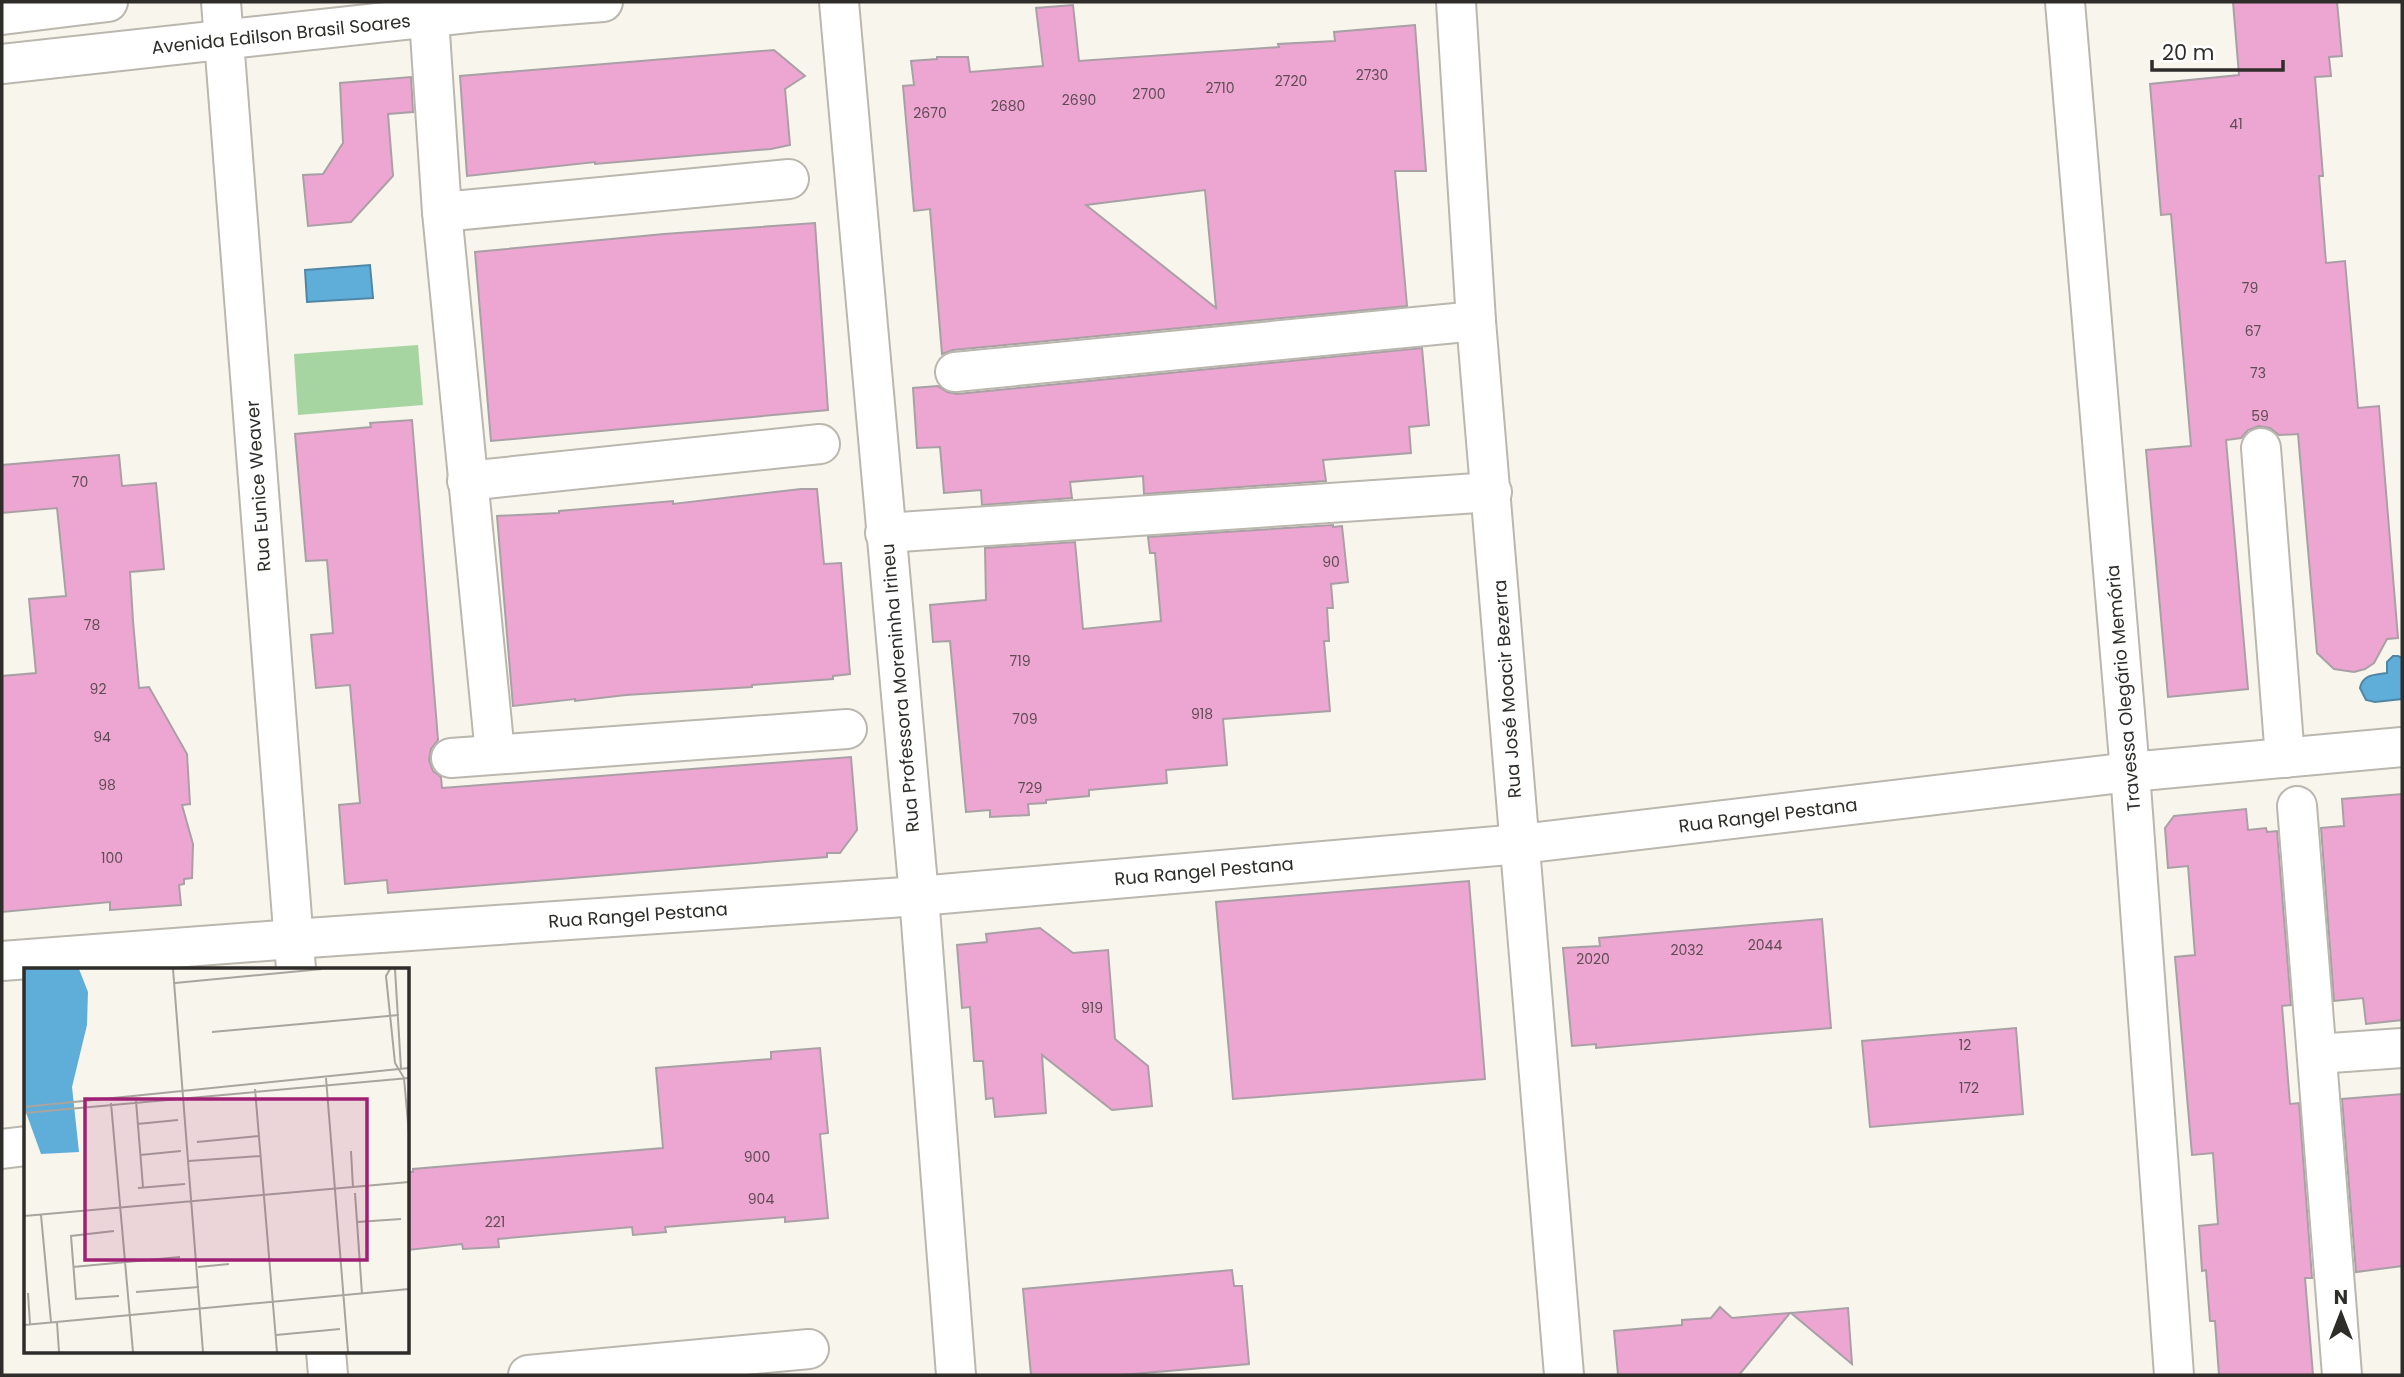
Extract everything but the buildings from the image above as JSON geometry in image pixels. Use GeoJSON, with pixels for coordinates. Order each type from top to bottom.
{"type":"FeatureCollection","features":[{"type":"Feature","properties":{"kind":"street"},"geometry":{"type":"LineString","coordinates":[[2,15],[108,2]]}},
{"type":"Feature","properties":{"kind":"street","name":"Rua Eunice Weaver"},"geometry":{"type":"LineString","coordinates":[[221,2],[294,954]]}},
{"type":"Feature","properties":{"kind":"street","name":"Avenida Edilson Brasil Soares"},"geometry":{"type":"LineString","coordinates":[[2,64],[429,18],[476,7],[603,2]]}},
{"type":"Feature","properties":{"kind":"street","name":"Rua Professora Moreninha Irineu"},"geometry":{"type":"LineString","coordinates":[[839,2],[919,896],[956,1375]]}},
{"type":"Feature","properties":{"kind":"street","name":"Rua José Moacir Bezerra"},"geometry":{"type":"LineString","coordinates":[[1456,2],[1476,321],[1564,1375]]}},
{"type":"Feature","properties":{"kind":"street","name":"Travessa Olegário Memória"},"geometry":{"type":"LineString","coordinates":[[2065,2],[2130,772],[2174,1375]]}},
{"type":"Feature","properties":{"kind":"street"},"geometry":{"type":"LineString","coordinates":[[429,18],[442,212],[495,754]]}},
{"type":"Feature","properties":{"kind":"street"},"geometry":{"type":"LineString","coordinates":[[442,212],[789,179]]}},
{"type":"Feature","properties":{"kind":"street"},"geometry":{"type":"LineString","coordinates":[[954,372],[1476,321]]}},
{"type":"Feature","properties":{"kind":"street"},"geometry":{"type":"LineString","coordinates":[[467,481],[820,444]]}},
{"type":"Feature","properties":{"kind":"street"},"geometry":{"type":"LineString","coordinates":[[2261,448],[2285,758]]}},
{"type":"Feature","properties":{"kind":"street"},"geometry":{"type":"LineString","coordinates":[[885,533],[1492,492]]}},
{"type":"Feature","properties":{"kind":"street"},"geometry":{"type":"LineString","coordinates":[[451,758],[847,729]]}},
{"type":"Feature","properties":{"kind":"street","name":"Rua Rangel Pestana"},"geometry":{"type":"LineString","coordinates":[[2,961],[294,954],[1520,844],[2130,772],[2402,747]]}},
{"type":"Feature","properties":{"kind":"street"},"geometry":{"type":"LineString","coordinates":[[2297,806],[2342,1375]]}},
{"type":"Feature","properties":{"kind":"street"},"geometry":{"type":"LineString","coordinates":[[2318,1054],[2402,1048]]}},
{"type":"Feature","properties":{"kind":"street"},"geometry":{"type":"LineString","coordinates":[[2,1149],[24,1146]]}},
{"type":"Feature","properties":{"kind":"street"},"geometry":{"type":"LineString","coordinates":[[528,1375],[809,1349]]}},
{"type":"Feature","properties":{"kind":"street"},"geometry":{"type":"LineString","coordinates":[[326,1352],[328,1375]]}},
{"type":"Feature","properties":{"kind":"green space"},"geometry":{"type":"Polygon","coordinates":[[[418,345],[423,405],[298,415],[294,354],[418,345]]]}},
{"type":"Feature","properties":{"kind":"water"},"geometry":{"type":"Polygon","coordinates":[[[370,265],[373,298],[307,302],[305,270],[370,265]]]}},
{"type":"Feature","properties":{"kind":"water"},"geometry":{"type":"Polygon","coordinates":[[[2393,656],[2402,658],[2402,699],[2375,702],[2366,700],[2360,688],[2364,680],[2387,673],[2387,662],[2393,656]]]}}]}
